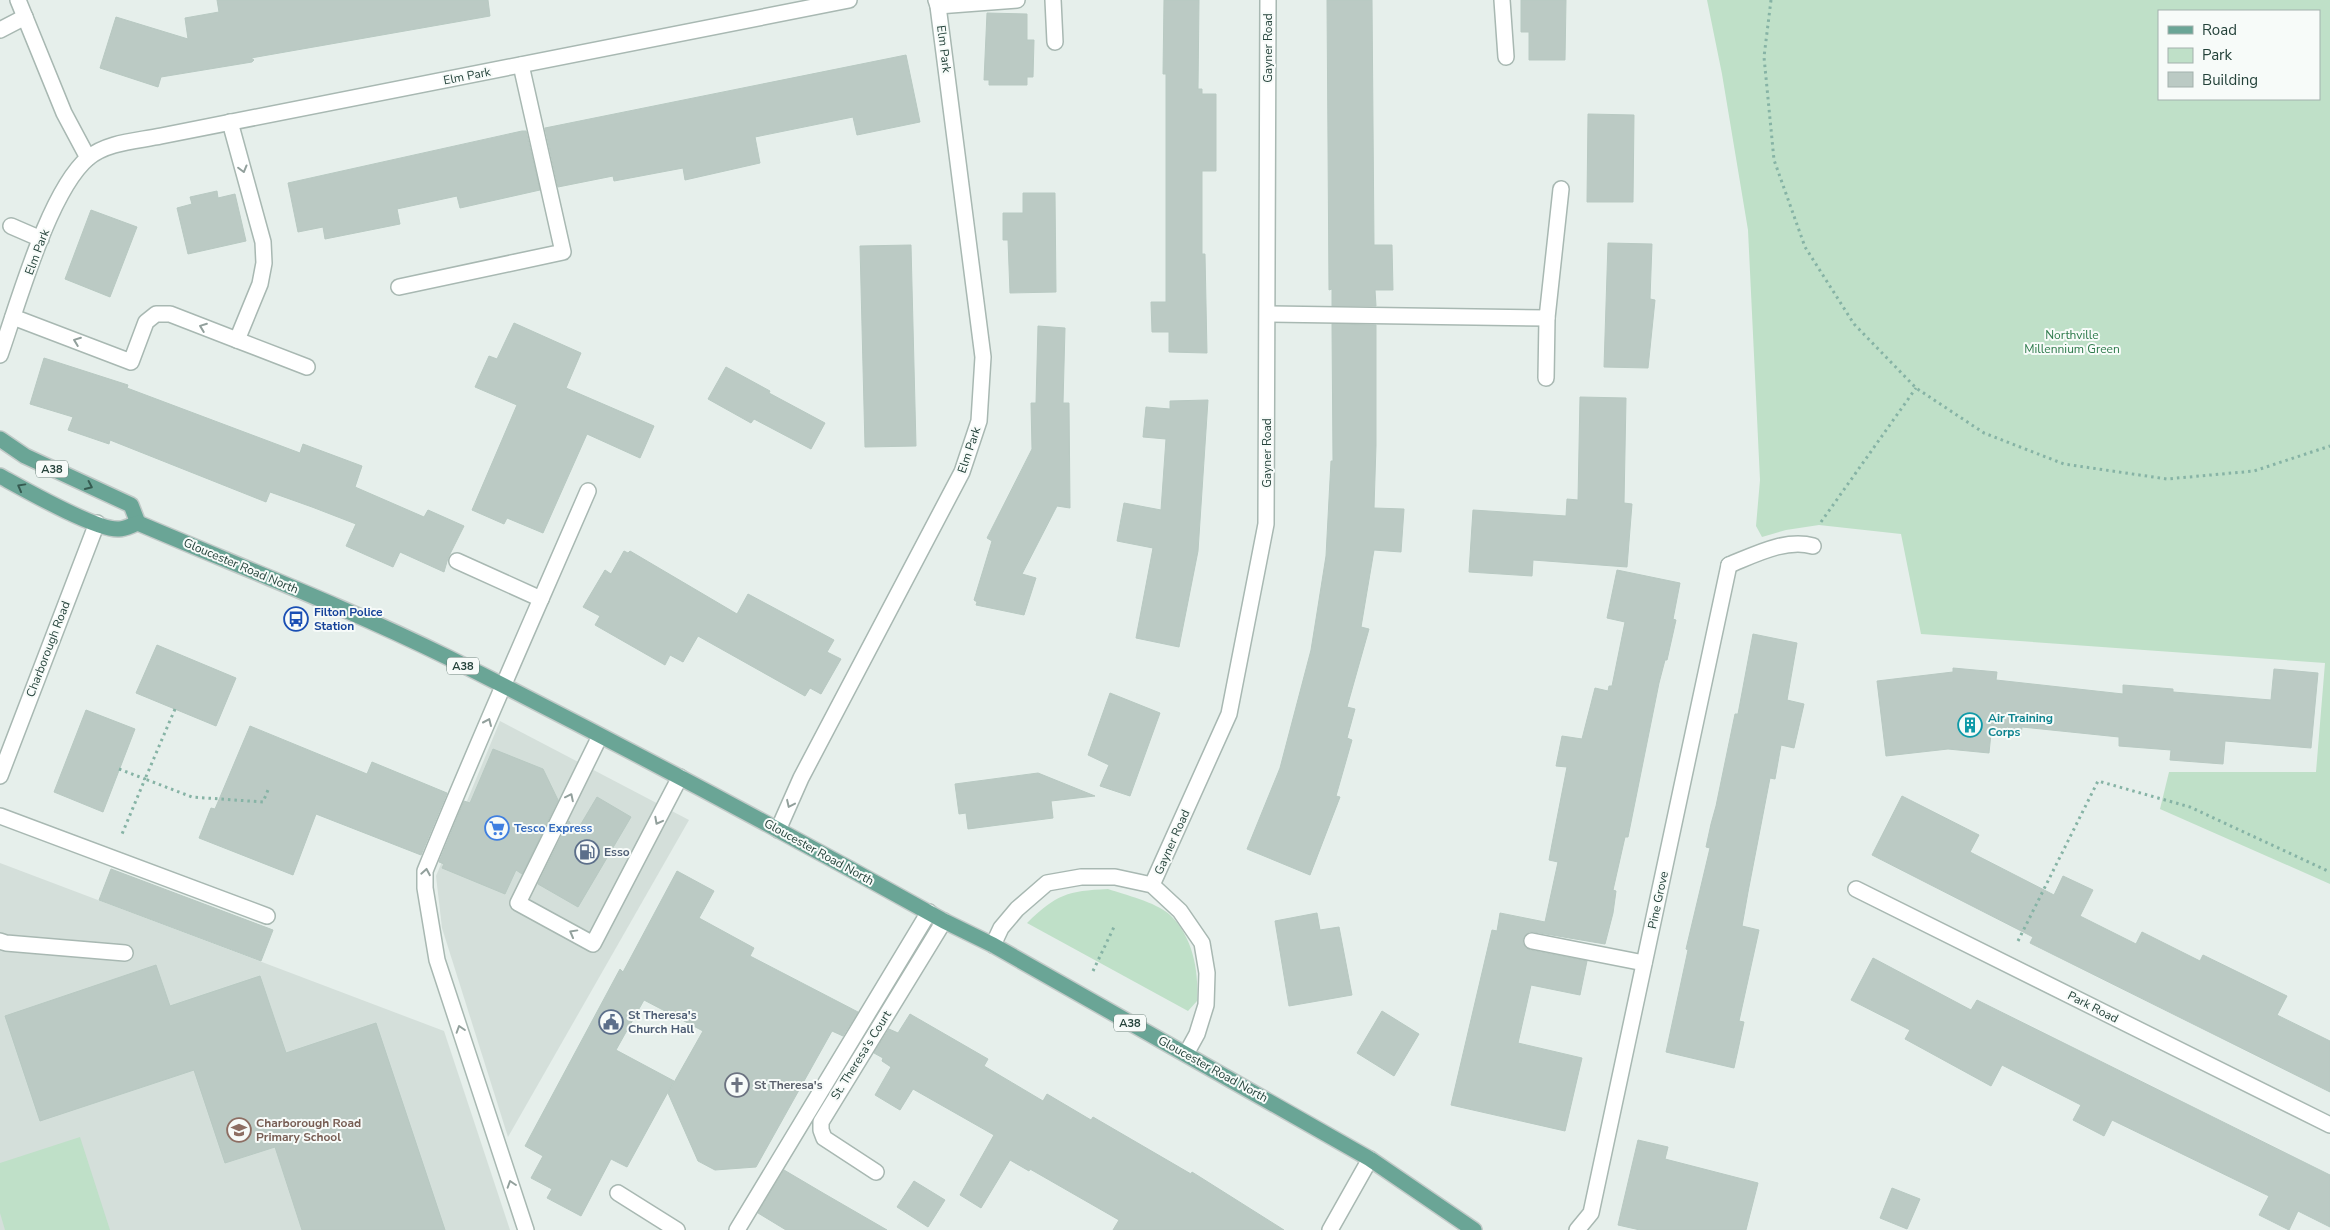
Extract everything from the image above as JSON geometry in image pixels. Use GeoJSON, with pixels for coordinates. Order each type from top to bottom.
{"type":"FeatureCollection","features":[{"type":"Feature","properties":{"kind":"main road","name":"A38"},"geometry":{"type":"LineString","coordinates":[[0,439],[25,456],[131,506],[138,523],[119,529],[97,523],[47,501],[0,476]]}},
{"type":"Feature","properties":{"kind":"main road","name":"Gloucester Road North"},"geometry":{"type":"LineString","coordinates":[[138,523],[308,595],[447,657],[680,778],[944,921],[993,945],[1080,996],[1186,1054],[1370,1159],[1474,1230]]}},
{"type":"Feature","properties":{"kind":"street"},"geometry":{"type":"LineString","coordinates":[[18,0],[64,113],[88,158]]}},
{"type":"Feature","properties":{"kind":"street","name":"Elm Park"},"geometry":{"type":"LineString","coordinates":[[0,355],[41,238],[59,198],[73,174],[88,158],[101,150],[230,122],[849,0]]}},
{"type":"Feature","properties":{"kind":"street"},"geometry":{"type":"LineString","coordinates":[[937,3],[1017,0]]}},
{"type":"Feature","properties":{"kind":"street"},"geometry":{"type":"LineString","coordinates":[[1053,0],[1055,42]]}},
{"type":"Feature","properties":{"kind":"street","name":"Gayner Road"},"geometry":{"type":"LineString","coordinates":[[1152,885],[1229,714],[1266,524],[1268,0]]}},
{"type":"Feature","properties":{"kind":"street"},"geometry":{"type":"LineString","coordinates":[[1502,0],[1506,57]]}},
{"type":"Feature","properties":{"kind":"street","name":"Elm Park"},"geometry":{"type":"LineString","coordinates":[[778,830],[801,778],[962,472],[979,421],[983,357],[937,3]]}},
{"type":"Feature","properties":{"kind":"street"},"geometry":{"type":"LineString","coordinates":[[0,30],[25,17]]}},
{"type":"Feature","properties":{"kind":"street"},"geometry":{"type":"LineString","coordinates":[[399,287],[563,252],[520,65]]}},
{"type":"Feature","properties":{"kind":"street"},"geometry":{"type":"LineString","coordinates":[[230,122],[262,242],[264,263],[260,284],[237,340]]}},
{"type":"Feature","properties":{"kind":"street"},"geometry":{"type":"LineString","coordinates":[[1546,378],[1547,318],[1562,189]]}},
{"type":"Feature","properties":{"kind":"street"},"geometry":{"type":"LineString","coordinates":[[11,226],[41,238]]}},
{"type":"Feature","properties":{"kind":"street"},"geometry":{"type":"LineString","coordinates":[[13,317],[131,362],[146,322],[156,314],[170,314],[307,367]]}},
{"type":"Feature","properties":{"kind":"street"},"geometry":{"type":"LineString","coordinates":[[1268,314],[1547,318]]}},
{"type":"Feature","properties":{"kind":"street"},"geometry":{"type":"LineString","coordinates":[[526,1230],[437,960],[425,888],[425,871],[467,769],[588,491]]}},
{"type":"Feature","properties":{"kind":"street","name":"Charborough Road"},"geometry":{"type":"LineString","coordinates":[[0,776],[97,523]]}},
{"type":"Feature","properties":{"kind":"street","name":"Pine Grove"},"geometry":{"type":"LineString","coordinates":[[1577,1230],[1591,1213],[1729,565],[1765,550],[1808,544]]}},
{"type":"Feature","properties":{"kind":"street"},"geometry":{"type":"LineString","coordinates":[[458,562],[541,599]]}},
{"type":"Feature","properties":{"kind":"street"},"geometry":{"type":"LineString","coordinates":[[600,736],[518,903],[593,944],[680,778]]}},
{"type":"Feature","properties":{"kind":"street"},"geometry":{"type":"LineString","coordinates":[[0,816],[267,916]]}},
{"type":"Feature","properties":{"kind":"street","name":"Gayner Road"},"geometry":{"type":"LineString","coordinates":[[993,945],[1001,928],[1017,908],[1047,883],[1081,877],[1098,877],[1115,878],[1152,885],[1180,911],[1202,943],[1207,973],[1206,1005],[1197,1034],[1186,1054]]}},
{"type":"Feature","properties":{"kind":"street","name":"Park Road"},"geometry":{"type":"LineString","coordinates":[[1856,889],[2330,1125]]}},
{"type":"Feature","properties":{"kind":"street"},"geometry":{"type":"LineString","coordinates":[[736,1230],[929,912]]}},
{"type":"Feature","properties":{"kind":"street","name":"St. Theresa's Court"},"geometry":{"type":"LineString","coordinates":[[876,1172],[824,1138],[821,1130],[822,1122],[944,921]]}},
{"type":"Feature","properties":{"kind":"street"},"geometry":{"type":"LineString","coordinates":[[1532,940],[1644,963]]}},
{"type":"Feature","properties":{"kind":"street"},"geometry":{"type":"LineString","coordinates":[[0,941],[126,953]]}},
{"type":"Feature","properties":{"kind":"street"},"geometry":{"type":"LineString","coordinates":[[1330,1230],[1370,1159]]}},
{"type":"Feature","properties":{"kind":"street"},"geometry":{"type":"LineString","coordinates":[[618,1193],[676,1230]]}},
{"type":"Feature","properties":{"kind":"path"},"geometry":{"type":"LineString","coordinates":[[1771,0],[1764,57],[1774,160],[1805,247],[1854,324],[1916,388],[1984,433],[2064,464],[2167,479],[2254,471],[2330,446]]}},
{"type":"Feature","properties":{"kind":"path"},"geometry":{"type":"LineString","coordinates":[[1808,544],[1819,525],[1916,388]]}},
{"type":"Feature","properties":{"kind":"path"},"geometry":{"type":"LineString","coordinates":[[112,858],[175,709]]}},
{"type":"Feature","properties":{"kind":"path"},"geometry":{"type":"LineString","coordinates":[[119,769],[192,797],[263,802],[268,790]]}},
{"type":"Feature","properties":{"kind":"path"},"geometry":{"type":"LineString","coordinates":[[2007,964],[2098,781],[2190,807],[2330,872]]}},
{"type":"Feature","properties":{"kind":"path"},"geometry":{"type":"LineString","coordinates":[[1080,996],[1114,927]]}},
{"type":"Feature","properties":{"kind":"shaded area"},"geometry":{"type":"Polygon","coordinates":[[[500,721],[689,820],[508,1137],[442,928],[436,876],[500,721]]]}},
{"type":"Feature","properties":{"kind":"shaded area","name":"Charborough Road Primary School"},"geometry":{"type":"Polygon","coordinates":[[[0,863],[444,1031],[510,1230],[0,1230],[0,863]]]}},
{"type":"Feature","properties":{"kind":"green space","name":"Northville Millennium Green"},"geometry":{"type":"Polygon","coordinates":[[[1707,0],[2330,0],[2330,884],[2160,809],[2169,772],[2316,772],[2325,663],[1921,634],[1901,534],[1819,525],[1786,530],[1762,537],[1756,526],[1760,480],[1748,230],[1722,74],[1707,0]]]}},
{"type":"Feature","properties":{"kind":"green space"},"geometry":{"type":"Polygon","coordinates":[[[1108,889],[1140,899],[1163,910],[1169,914],[1184,933],[1193,954],[1197,978],[1197,1001],[1188,1011],[1027,923],[1037,913],[1063,896],[1082,891],[1108,889]]]}},
{"type":"Feature","properties":{"kind":"green space"},"geometry":{"type":"Polygon","coordinates":[[[80,1137],[110,1230],[5,1230],[0,1213],[0,1163],[80,1137]]]}},
{"type":"Feature","properties":{"kind":"building"},"geometry":{"type":"Polygon","coordinates":[[[217,0],[488,0],[490,16],[251,58],[254,60],[252,62],[161,77],[158,87],[100,68],[116,17],[188,39],[185,18],[219,12],[217,0]]]}},
{"type":"Feature","properties":{"kind":"building"},"geometry":{"type":"Polygon","coordinates":[[[1164,0],[1199,0],[1198,89],[1202,89],[1202,94],[1216,94],[1216,171],[1202,171],[1202,254],[1205,254],[1207,353],[1169,352],[1169,332],[1152,332],[1151,302],[1166,302],[1166,74],[1163,74],[1164,0]]]}},
{"type":"Feature","properties":{"kind":"building"},"geometry":{"type":"Polygon","coordinates":[[[1327,0],[1372,0],[1374,245],[1392,245],[1393,290],[1375,290],[1376,306],[1332,306],[1332,289],[1329,290],[1327,0]]]}},
{"type":"Feature","properties":{"kind":"building"},"geometry":{"type":"Polygon","coordinates":[[[1521,0],[1566,0],[1565,60],[1529,60],[1529,32],[1521,32],[1521,0]]]}},
{"type":"Feature","properties":{"kind":"building"},"geometry":{"type":"Polygon","coordinates":[[[987,13],[1027,14],[1027,40],[1034,40],[1033,77],[1027,77],[1027,85],[989,85],[989,80],[984,80],[987,13]]]}},
{"type":"Feature","properties":{"kind":"building"},"geometry":{"type":"Polygon","coordinates":[[[906,55],[920,122],[857,135],[853,117],[755,137],[760,163],[685,180],[683,168],[614,181],[613,176],[558,187],[545,128],[906,55]]]}},
{"type":"Feature","properties":{"kind":"building"},"geometry":{"type":"Polygon","coordinates":[[[1588,114],[1634,115],[1633,202],[1587,202],[1588,114]]]}},
{"type":"Feature","properties":{"kind":"building"},"geometry":{"type":"Polygon","coordinates":[[[526,131],[540,190],[460,208],[457,196],[397,209],[400,224],[325,239],[323,227],[298,232],[288,183],[526,131]]]}},
{"type":"Feature","properties":{"kind":"building"},"geometry":{"type":"Polygon","coordinates":[[[217,191],[218,198],[235,194],[246,241],[188,254],[177,208],[192,204],[190,197],[217,191]]]}},
{"type":"Feature","properties":{"kind":"building"},"geometry":{"type":"Polygon","coordinates":[[[1023,193],[1055,193],[1056,292],[1010,293],[1008,240],[1003,240],[1003,213],[1023,213],[1023,193]]]}},
{"type":"Feature","properties":{"kind":"building"},"geometry":{"type":"Polygon","coordinates":[[[91,210],[137,227],[110,297],[65,279],[91,210]]]}},
{"type":"Feature","properties":{"kind":"building"},"geometry":{"type":"Polygon","coordinates":[[[1608,243],[1652,244],[1650,299],[1655,300],[1648,368],[1604,367],[1608,243]]]}},
{"type":"Feature","properties":{"kind":"building"},"geometry":{"type":"Polygon","coordinates":[[[911,245],[916,446],[865,447],[860,246],[911,245]]]}},
{"type":"Feature","properties":{"kind":"building"},"geometry":{"type":"Polygon","coordinates":[[[514,323],[581,353],[566,388],[654,426],[640,458],[587,434],[543,533],[507,518],[504,524],[472,510],[517,405],[475,387],[489,356],[497,359],[514,323]]]}},
{"type":"Feature","properties":{"kind":"building"},"geometry":{"type":"Polygon","coordinates":[[[1332,324],[1376,325],[1374,508],[1404,509],[1401,552],[1374,550],[1361,627],[1369,629],[1347,707],[1355,709],[1347,738],[1352,740],[1336,796],[1340,797],[1310,875],[1247,849],[1280,768],[1311,650],[1326,556],[1331,461],[1333,461],[1332,324]]]}},
{"type":"Feature","properties":{"kind":"building"},"geometry":{"type":"Polygon","coordinates":[[[1038,326],[1065,328],[1063,403],[1069,403],[1070,508],[1057,506],[1022,574],[1036,578],[1024,615],[976,605],[977,602],[974,600],[992,541],[987,538],[1032,449],[1031,403],[1036,403],[1038,326]]]}},
{"type":"Feature","properties":{"kind":"building"},"geometry":{"type":"Polygon","coordinates":[[[44,358],[128,385],[127,388],[300,453],[303,444],[362,466],[355,487],[424,517],[428,510],[464,526],[448,558],[444,572],[400,552],[393,567],[346,546],[356,524],[312,507],[270,492],[266,502],[110,440],[109,444],[68,430],[73,417],[30,404],[44,358]]]}},
{"type":"Feature","properties":{"kind":"building"},"geometry":{"type":"Polygon","coordinates":[[[726,367],[825,423],[811,449],[754,419],[751,423],[708,399],[726,367]]]}},
{"type":"Feature","properties":{"kind":"building"},"geometry":{"type":"Polygon","coordinates":[[[1580,397],[1626,398],[1624,503],[1632,504],[1627,567],[1533,560],[1532,576],[1469,572],[1473,510],[1566,516],[1567,499],[1578,500],[1580,397]]]}},
{"type":"Feature","properties":{"kind":"building"},"geometry":{"type":"Polygon","coordinates":[[[1208,400],[1198,551],[1179,647],[1136,638],[1153,548],[1117,541],[1124,503],[1161,510],[1166,439],[1143,437],[1146,407],[1170,409],[1170,401],[1208,400]]]}},
{"type":"Feature","properties":{"kind":"building"},"geometry":{"type":"Polygon","coordinates":[[[624,551],[628,553],[630,551],[737,614],[748,594],[834,640],[827,652],[841,659],[821,694],[810,688],[805,696],[698,636],[683,662],[670,655],[665,665],[595,625],[600,616],[583,607],[605,570],[611,574],[624,551]]]}},
{"type":"Feature","properties":{"kind":"building"},"geometry":{"type":"Polygon","coordinates":[[[1617,570],[1680,583],[1673,619],[1676,620],[1667,660],[1665,660],[1659,683],[1628,837],[1625,837],[1613,890],[1616,891],[1613,913],[1605,944],[1534,932],[1529,932],[1523,939],[1523,944],[1530,950],[1587,961],[1580,995],[1531,985],[1518,1043],[1582,1058],[1565,1131],[1451,1105],[1492,930],[1497,931],[1500,913],[1545,922],[1558,862],[1549,860],[1567,767],[1556,766],[1562,736],[1582,739],[1595,688],[1608,691],[1609,686],[1612,686],[1625,622],[1607,618],[1617,570]]]}},
{"type":"Feature","properties":{"kind":"building"},"geometry":{"type":"Polygon","coordinates":[[[1753,634],[1797,643],[1787,700],[1804,704],[1794,748],[1781,745],[1775,779],[1770,778],[1748,892],[1742,926],[1759,930],[1739,1021],[1744,1022],[1734,1068],[1666,1052],[1688,950],[1686,949],[1710,848],[1706,847],[1735,714],[1738,714],[1753,634]]]}},
{"type":"Feature","properties":{"kind":"building"},"geometry":{"type":"Polygon","coordinates":[[[157,645],[236,678],[216,726],[136,693],[157,645]]]}},
{"type":"Feature","properties":{"kind":"building"},"geometry":{"type":"Polygon","coordinates":[[[1953,668],[1997,672],[1996,680],[2123,694],[2123,685],[2173,689],[2173,692],[2271,700],[2274,669],[2318,673],[2311,748],[2225,741],[2223,764],[2170,760],[2171,750],[2119,746],[2119,737],[2022,727],[2021,735],[1991,733],[1989,753],[1948,749],[1886,756],[1877,681],[1953,672],[1953,668]]]}},
{"type":"Feature","properties":{"kind":"building"},"geometry":{"type":"Polygon","coordinates":[[[1110,693],[1160,713],[1130,796],[1100,786],[1109,765],[1088,755],[1110,693]]]}},
{"type":"Feature","properties":{"kind":"building"},"geometry":{"type":"Polygon","coordinates":[[[86,710],[135,729],[103,812],[54,792],[86,710]]]}},
{"type":"Feature","properties":{"kind":"building"},"geometry":{"type":"Polygon","coordinates":[[[250,726],[367,774],[372,762],[447,793],[421,855],[316,814],[293,875],[199,838],[211,808],[215,809],[250,726]]]}},
{"type":"Feature","properties":{"kind":"building","name":"Tesco Express"},"geometry":{"type":"Polygon","coordinates":[[[493,749],[543,769],[558,800],[522,874],[516,870],[505,894],[442,868],[444,864],[439,862],[464,801],[470,803],[493,749]]]}},
{"type":"Feature","properties":{"kind":"building"},"geometry":{"type":"Polygon","coordinates":[[[1038,773],[1095,796],[1051,801],[1053,818],[968,829],[966,813],[959,814],[955,784],[1038,773]]]}},
{"type":"Feature","properties":{"kind":"building"},"geometry":{"type":"Polygon","coordinates":[[[1902,796],[1979,835],[1970,852],[2054,895],[2063,876],[2093,890],[2080,916],[2136,944],[2142,932],[2200,961],[2203,955],[2287,996],[2277,1015],[2330,1041],[2330,1092],[2030,943],[2033,937],[1872,855],[1902,796]]]}},
{"type":"Feature","properties":{"kind":"building","name":"Esso"},"geometry":{"type":"Polygon","coordinates":[[[597,797],[631,817],[578,907],[538,884],[569,821],[575,834],[597,797]]]}},
{"type":"Feature","properties":{"kind":"building"},"geometry":{"type":"Polygon","coordinates":[[[111,869],[273,930],[261,961],[99,900],[111,869]]]}},
{"type":"Feature","properties":{"kind":"building"},"geometry":{"type":"Polygon","coordinates":[[[677,871],[714,891],[699,918],[754,948],[750,956],[858,1012],[843,1036],[832,1031],[756,1167],[715,1170],[698,1161],[668,1093],[703,1031],[644,1000],[616,1050],[674,1081],[627,1167],[611,1159],[581,1216],[547,1198],[552,1189],[531,1178],[543,1156],[525,1146],[620,969],[623,972],[677,871]]]}},
{"type":"Feature","properties":{"kind":"building"},"geometry":{"type":"Polygon","coordinates":[[[1317,913],[1320,930],[1339,927],[1352,995],[1289,1006],[1275,921],[1317,913]]]}},
{"type":"Feature","properties":{"kind":"building"},"geometry":{"type":"Polygon","coordinates":[[[1873,958],[1971,1010],[1977,1000],[2330,1175],[2330,1227],[2298,1211],[2289,1230],[2259,1215],[2269,1196],[2112,1120],[2104,1136],[2073,1120],[2081,1105],[2002,1065],[1991,1086],[1905,1039],[1910,1030],[1851,1000],[1873,958]]]}},
{"type":"Feature","properties":{"kind":"building"},"geometry":{"type":"Polygon","coordinates":[[[156,965],[170,1006],[260,976],[286,1053],[376,1023],[445,1230],[302,1230],[275,1147],[225,1163],[194,1070],[40,1121],[5,1016],[156,965]]]}},
{"type":"Feature","properties":{"kind":"building"},"geometry":{"type":"Polygon","coordinates":[[[1382,1011],[1419,1034],[1394,1076],[1357,1053],[1382,1011]]]}},
{"type":"Feature","properties":{"kind":"building"},"geometry":{"type":"Polygon","coordinates":[[[910,1014],[988,1059],[984,1066],[1043,1101],[1047,1094],[1091,1120],[1093,1117],[1191,1174],[1192,1172],[1284,1230],[1113,1230],[1119,1220],[1030,1169],[1029,1171],[1010,1160],[981,1208],[960,1195],[994,1135],[913,1089],[900,1110],[875,1095],[891,1067],[882,1061],[883,1058],[874,1053],[889,1029],[898,1033],[910,1014]]]}},
{"type":"Feature","properties":{"kind":"building"},"geometry":{"type":"Polygon","coordinates":[[[1638,1140],[1668,1147],[1665,1159],[1758,1183],[1746,1230],[1640,1230],[1618,1225],[1638,1140]]]}},
{"type":"Feature","properties":{"kind":"building"},"geometry":{"type":"Polygon","coordinates":[[[784,1170],[887,1230],[786,1230],[758,1213],[784,1170]]]}},
{"type":"Feature","properties":{"kind":"building"},"geometry":{"type":"Polygon","coordinates":[[[914,1181],[945,1200],[928,1227],[897,1207],[914,1181]]]}},
{"type":"Feature","properties":{"kind":"building"},"geometry":{"type":"Polygon","coordinates":[[[1892,1188],[1920,1199],[1907,1229],[1880,1218],[1892,1188]]]}},
{"type":"Feature","properties":{"kind":"place","name":"Filton Police Station"},"geometry":{"type":"Point","coordinates":[296,619]}},
{"type":"Feature","properties":{"kind":"place","name":"Air Training Corps"},"geometry":{"type":"Point","coordinates":[1970,725]}},
{"type":"Feature","properties":{"kind":"place","name":"Tesco Express"},"geometry":{"type":"Point","coordinates":[497,828]}},
{"type":"Feature","properties":{"kind":"place","name":"Esso"},"geometry":{"type":"Point","coordinates":[587,852]}},
{"type":"Feature","properties":{"kind":"place","name":"St Theresa's Church Hall"},"geometry":{"type":"Point","coordinates":[611,1022]}},
{"type":"Feature","properties":{"kind":"place","name":"St Theresa's"},"geometry":{"type":"Point","coordinates":[737,1085]}},
{"type":"Feature","properties":{"kind":"place","name":"Charborough Road Primary School"},"geometry":{"type":"Point","coordinates":[239,1130]}}]}
